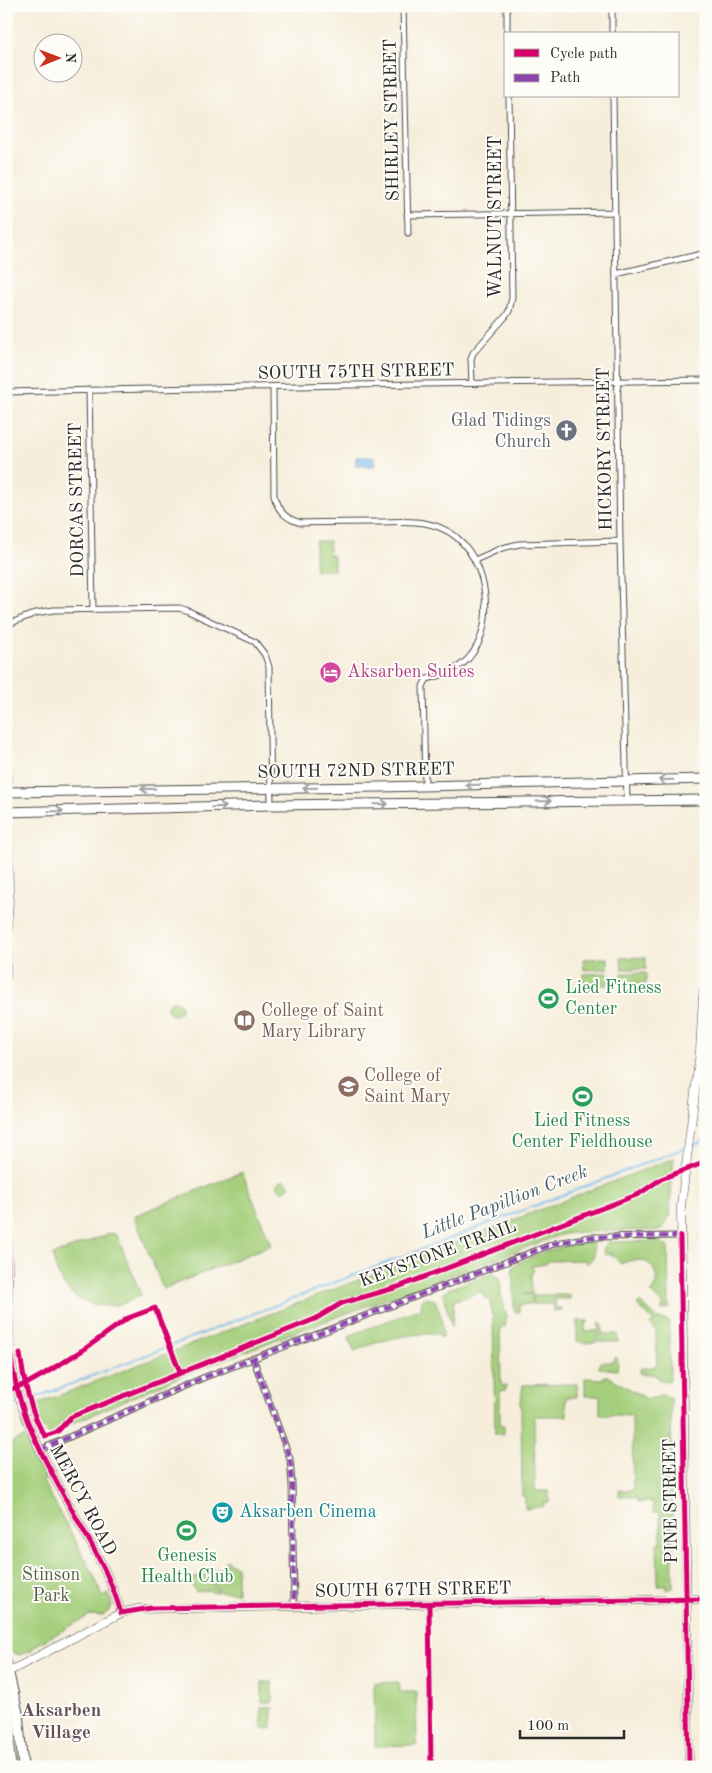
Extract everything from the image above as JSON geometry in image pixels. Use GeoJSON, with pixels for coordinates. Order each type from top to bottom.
{"type":"FeatureCollection","features":[{"type":"Feature","properties":{"kind":"main road"},"geometry":{"type":"LineString","coordinates":[[6,737],[9,915],[6,978]]}},
{"type":"Feature","properties":{"kind":"main road","name":"SOUTH 72ND STREET"},"geometry":{"type":"LineString","coordinates":[[7,792],[424,786],[706,779]]}},
{"type":"Feature","properties":{"kind":"main road","name":"SOUTH 72ND STREET"},"geometry":{"type":"LineString","coordinates":[[7,812],[271,805],[706,800]]}},
{"type":"Feature","properties":{"kind":"main road","name":"PINE STREET"},"geometry":{"type":"LineString","coordinates":[[703,1052],[703,996],[706,983]]}},
{"type":"Feature","properties":{"kind":"main road","name":"PINE STREET"},"geometry":{"type":"LineString","coordinates":[[688,1767],[680,1236],[681,1206],[692,1112],[706,1031]]}},
{"type":"Feature","properties":{"kind":"main road","name":"MERCY ROAD"},"geometry":{"type":"LineString","coordinates":[[6,1162],[8,1344],[13,1376],[22,1408],[40,1450],[105,1570],[121,1613]]}},
{"type":"Feature","properties":{"kind":"main road","name":"SOUTH 67TH STREET"},"geometry":{"type":"LineString","coordinates":[[8,1672],[121,1613],[151,1608],[706,1599]]}},
{"type":"Feature","properties":{"kind":"main road"},"geometry":{"type":"LineString","coordinates":[[6,1661],[20,1726],[23,1767]]}},
{"type":"Feature","properties":{"kind":"main road"},"geometry":{"type":"LineString","coordinates":[[6,1720],[11,1767]]}},
{"type":"Feature","properties":{"kind":"street","name":"SHIRLEY STREET"},"geometry":{"type":"LineString","coordinates":[[403,6],[408,233]]}},
{"type":"Feature","properties":{"kind":"street"},"geometry":{"type":"LineString","coordinates":[[507,6],[507,32]]}},
{"type":"Feature","properties":{"kind":"street"},"geometry":{"type":"LineString","coordinates":[[612,6],[612,32]]}},
{"type":"Feature","properties":{"kind":"street","name":"WALNUT STREET"},"geometry":{"type":"LineString","coordinates":[[472,383],[473,353],[506,316],[511,303],[509,98]]}},
{"type":"Feature","properties":{"kind":"street","name":"HICKORY STREET"},"geometry":{"type":"LineString","coordinates":[[613,98],[620,541],[627,801]]}},
{"type":"Feature","properties":{"kind":"street"},"geometry":{"type":"LineString","coordinates":[[407,215],[615,212]]}},
{"type":"Feature","properties":{"kind":"street"},"geometry":{"type":"LineString","coordinates":[[616,274],[706,253]]}},
{"type":"Feature","properties":{"kind":"street","name":"SOUTH 75TH STREET"},"geometry":{"type":"LineString","coordinates":[[6,392],[706,380]]}},
{"type":"Feature","properties":{"kind":"street"},"geometry":{"type":"LineString","coordinates":[[273,387],[274,495],[278,507],[283,514],[301,523],[412,522],[431,524],[443,528],[457,537],[470,551],[479,566],[484,589],[484,617],[480,639],[474,651],[462,664],[450,672],[427,679],[423,686],[424,786]]}},
{"type":"Feature","properties":{"kind":"street","name":"DORCAS STREET"},"geometry":{"type":"LineString","coordinates":[[89,390],[93,610]]}},
{"type":"Feature","properties":{"kind":"street"},"geometry":{"type":"LineString","coordinates":[[475,560],[502,548],[519,544],[620,541]]}},
{"type":"Feature","properties":{"kind":"street"},"geometry":{"type":"LineString","coordinates":[[6,624],[43,612],[179,608],[255,642],[262,650],[268,667],[271,805]]}},
{"type":"Feature","properties":{"kind":"street"},"geometry":{"type":"LineString","coordinates":[[40,1450],[200,1379],[556,1243],[590,1237],[680,1236]]}},
{"type":"Feature","properties":{"kind":"street"},"geometry":{"type":"LineString","coordinates":[[253,1358],[290,1459],[294,1606]]}},
{"type":"Feature","properties":{"kind":"street"},"geometry":{"type":"LineString","coordinates":[[429,1604],[431,1767]]}},
{"type":"Feature","properties":{"kind":"green space"},"geometry":{"type":"Polygon","coordinates":[[[315,541],[329,541],[329,551],[327,553],[334,557],[334,570],[315,570],[315,541]]]}},
{"type":"Feature","properties":{"kind":"green space"},"geometry":{"type":"Polygon","coordinates":[[[646,957],[646,969],[622,969],[621,958],[646,957]]]}},
{"type":"Feature","properties":{"kind":"green space"},"geometry":{"type":"Polygon","coordinates":[[[608,958],[608,969],[584,970],[583,959],[608,958]]]}},
{"type":"Feature","properties":{"kind":"green space"},"geometry":{"type":"Polygon","coordinates":[[[608,973],[608,985],[584,985],[583,974],[608,973]]]}},
{"type":"Feature","properties":{"kind":"green space"},"geometry":{"type":"Polygon","coordinates":[[[622,973],[646,973],[646,984],[622,984],[622,973]]]}},
{"type":"Feature","properties":{"kind":"green space"},"geometry":{"type":"Polygon","coordinates":[[[174,1001],[179,1003],[181,1008],[179,1013],[174,1015],[169,1013],[167,1008],[169,1003],[174,1001]]]}},
{"type":"Feature","properties":{"kind":"green space"},"geometry":{"type":"Polygon","coordinates":[[[674,1158],[669,1218],[662,1230],[578,1232],[560,1235],[277,1339],[172,1380],[66,1426],[51,1437],[43,1429],[34,1405],[674,1158]]]}},
{"type":"Feature","properties":{"kind":"green space"},"geometry":{"type":"Polygon","coordinates":[[[242,1172],[271,1245],[163,1289],[134,1216],[242,1172]]]}},
{"type":"Feature","properties":{"kind":"green space"},"geometry":{"type":"Polygon","coordinates":[[[284,1179],[290,1186],[282,1192],[276,1184],[284,1179]]]}},
{"type":"Feature","properties":{"kind":"green space"},"geometry":{"type":"Polygon","coordinates":[[[111,1233],[117,1235],[141,1295],[126,1302],[112,1305],[98,1305],[85,1302],[73,1295],[64,1284],[57,1271],[53,1255],[111,1233]]]}},
{"type":"Feature","properties":{"kind":"green space"},"geometry":{"type":"Polygon","coordinates":[[[662,1241],[663,1245],[665,1244],[668,1247],[669,1309],[661,1310],[664,1306],[651,1293],[656,1283],[655,1272],[652,1267],[648,1263],[637,1260],[621,1264],[610,1253],[607,1256],[603,1249],[608,1242],[662,1241]]]}},
{"type":"Feature","properties":{"kind":"green space"},"geometry":{"type":"Polygon","coordinates":[[[593,1243],[594,1256],[587,1264],[584,1260],[547,1261],[546,1264],[532,1266],[534,1270],[531,1275],[532,1294],[524,1294],[532,1295],[532,1304],[519,1305],[519,1312],[516,1312],[514,1309],[514,1280],[512,1272],[514,1266],[530,1257],[552,1250],[574,1244],[593,1243]]]}},
{"type":"Feature","properties":{"kind":"green space"},"geometry":{"type":"Polygon","coordinates":[[[493,1273],[500,1278],[501,1298],[505,1313],[507,1314],[505,1327],[500,1329],[501,1385],[506,1386],[506,1390],[500,1391],[500,1426],[504,1426],[504,1434],[495,1434],[493,1314],[491,1314],[491,1299],[485,1299],[481,1291],[454,1300],[452,1327],[443,1295],[448,1289],[493,1273]]]}},
{"type":"Feature","properties":{"kind":"green space"},"geometry":{"type":"Polygon","coordinates":[[[533,1295],[570,1295],[570,1299],[555,1299],[555,1308],[562,1308],[562,1310],[554,1311],[553,1304],[533,1304],[533,1295]]]}},
{"type":"Feature","properties":{"kind":"green space"},"geometry":{"type":"Polygon","coordinates":[[[427,1297],[435,1300],[442,1319],[443,1336],[440,1338],[440,1334],[429,1334],[407,1336],[375,1343],[354,1351],[349,1338],[351,1335],[421,1308],[422,1299],[427,1297]]]}},
{"type":"Feature","properties":{"kind":"green space"},"geometry":{"type":"Polygon","coordinates":[[[640,1302],[658,1319],[669,1322],[669,1382],[661,1381],[652,1374],[640,1374],[640,1369],[657,1366],[656,1331],[650,1324],[655,1322],[637,1305],[640,1302]]]}},
{"type":"Feature","properties":{"kind":"green space"},"geometry":{"type":"Polygon","coordinates":[[[577,1321],[588,1321],[588,1323],[585,1323],[585,1331],[597,1330],[597,1342],[585,1343],[577,1341],[577,1321]]]}},
{"type":"Feature","properties":{"kind":"green space"},"geometry":{"type":"Polygon","coordinates":[[[599,1322],[602,1323],[603,1334],[617,1334],[618,1342],[599,1342],[599,1322]]]}},
{"type":"Feature","properties":{"kind":"green space"},"geometry":{"type":"Polygon","coordinates":[[[616,1357],[618,1361],[617,1370],[599,1368],[600,1362],[613,1362],[616,1357]]]}},
{"type":"Feature","properties":{"kind":"green space"},"geometry":{"type":"Polygon","coordinates":[[[604,1376],[608,1376],[647,1399],[662,1395],[671,1398],[673,1588],[667,1590],[667,1586],[658,1586],[657,1543],[661,1543],[660,1512],[653,1512],[653,1502],[638,1502],[637,1497],[619,1497],[619,1490],[633,1490],[632,1415],[600,1415],[600,1396],[585,1396],[585,1378],[603,1379],[604,1376]]]}},
{"type":"Feature","properties":{"kind":"green space"},"geometry":{"type":"Polygon","coordinates":[[[577,1384],[577,1397],[566,1397],[567,1416],[534,1416],[535,1491],[549,1491],[549,1502],[544,1502],[544,1506],[525,1509],[525,1497],[522,1496],[521,1402],[523,1385],[577,1384]]]}},
{"type":"Feature","properties":{"kind":"green space","name":"Stinson Park"},"geometry":{"type":"Polygon","coordinates":[[[24,1437],[46,1476],[43,1482],[92,1571],[103,1597],[109,1594],[112,1605],[108,1612],[101,1616],[90,1615],[33,1647],[32,1650],[19,1655],[10,1651],[6,1646],[6,1445],[24,1437]]]}},
{"type":"Feature","properties":{"kind":"green space"},"geometry":{"type":"Polygon","coordinates":[[[228,1560],[229,1563],[237,1566],[237,1592],[220,1592],[207,1575],[225,1566],[224,1562],[228,1560]]]}},
{"type":"Feature","properties":{"kind":"green space"},"geometry":{"type":"Polygon","coordinates":[[[204,1574],[218,1592],[211,1592],[209,1590],[196,1592],[189,1580],[204,1574]]]}},
{"type":"Feature","properties":{"kind":"green space"},"geometry":{"type":"Polygon","coordinates":[[[262,1682],[272,1682],[272,1702],[262,1702],[262,1682]]]}},
{"type":"Feature","properties":{"kind":"green space"},"geometry":{"type":"Polygon","coordinates":[[[399,1682],[399,1692],[416,1692],[417,1745],[375,1746],[374,1683],[399,1682]]]}},
{"type":"Feature","properties":{"kind":"green space"},"geometry":{"type":"Polygon","coordinates":[[[261,1707],[272,1707],[272,1728],[262,1729],[261,1707]]]}},
{"type":"Feature","properties":{"kind":"water"},"geometry":{"type":"Polygon","coordinates":[[[356,457],[374,457],[375,466],[356,466],[356,457]]]}},
{"type":"Feature","properties":{"kind":"waterway","name":"Little Papillion Creek"},"geometry":{"type":"LineString","coordinates":[[692,1146],[706,1140]]}},
{"type":"Feature","properties":{"kind":"waterway","name":"Little Papillion Creek"},"geometry":{"type":"LineString","coordinates":[[24,1402],[685,1148]]}},
{"type":"Feature","properties":{"kind":"waterway","name":"Little Papillion Creek"},"geometry":{"type":"LineString","coordinates":[[6,1407],[20,1403]]}},
{"type":"Feature","properties":{"kind":"marked path"},"geometry":{"type":"LineString","coordinates":[[40,1450],[205,1377],[556,1243],[591,1237],[680,1236]]}},
{"type":"Feature","properties":{"kind":"marked path"},"geometry":{"type":"LineString","coordinates":[[253,1358],[290,1459],[294,1606]]}},
{"type":"Feature","properties":{"kind":"cycle path"},"geometry":{"type":"LineString","coordinates":[[6,1162],[9,1335],[17,1387],[33,1435],[55,1480],[104,1568],[121,1613],[151,1608],[706,1599]]}},
{"type":"Feature","properties":{"kind":"cycle path","name":"KEYSTONE TRAIL"},"geometry":{"type":"LineString","coordinates":[[20,1354],[32,1407],[45,1436],[57,1432],[71,1417],[315,1319],[342,1303],[398,1287],[639,1194],[661,1179],[706,1162]]}},
{"type":"Feature","properties":{"kind":"cycle path"},"geometry":{"type":"LineString","coordinates":[[680,1236],[689,1767]]}},
{"type":"Feature","properties":{"kind":"cycle path"},"geometry":{"type":"LineString","coordinates":[[6,1391],[28,1383],[44,1374],[86,1348],[128,1318],[155,1308],[180,1372]]}},
{"type":"Feature","properties":{"kind":"cycle path"},"geometry":{"type":"LineString","coordinates":[[429,1604],[431,1767]]}},
{"type":"Feature","properties":{"kind":"place","name":"Glad Tidings Church"},"geometry":{"type":"Point","coordinates":[567,431]}},
{"type":"Feature","properties":{"kind":"place","name":"Aksarben Suites"},"geometry":{"type":"Point","coordinates":[331,672]}},
{"type":"Feature","properties":{"kind":"place","name":"Lied Fitness Center"},"geometry":{"type":"Point","coordinates":[549,998]}},
{"type":"Feature","properties":{"kind":"place","name":"College of Saint Mary Library"},"geometry":{"type":"Point","coordinates":[245,1021]}},
{"type":"Feature","properties":{"kind":"place","name":"College of Saint Mary"},"geometry":{"type":"Point","coordinates":[348,1086]}},
{"type":"Feature","properties":{"kind":"place","name":"Lied Fitness Center Fieldhouse"},"geometry":{"type":"Point","coordinates":[582,1096]}},
{"type":"Feature","properties":{"kind":"place","name":"Aksarben Cinema"},"geometry":{"type":"Point","coordinates":[223,1512]}},
{"type":"Feature","properties":{"kind":"place","name":"Genesis Health Club"},"geometry":{"type":"Point","coordinates":[187,1531]}},
{"type":"Feature","properties":{"kind":"district","name":"Aksarben Village"},"geometry":{"type":"Point","coordinates":[61,1722]}}]}
